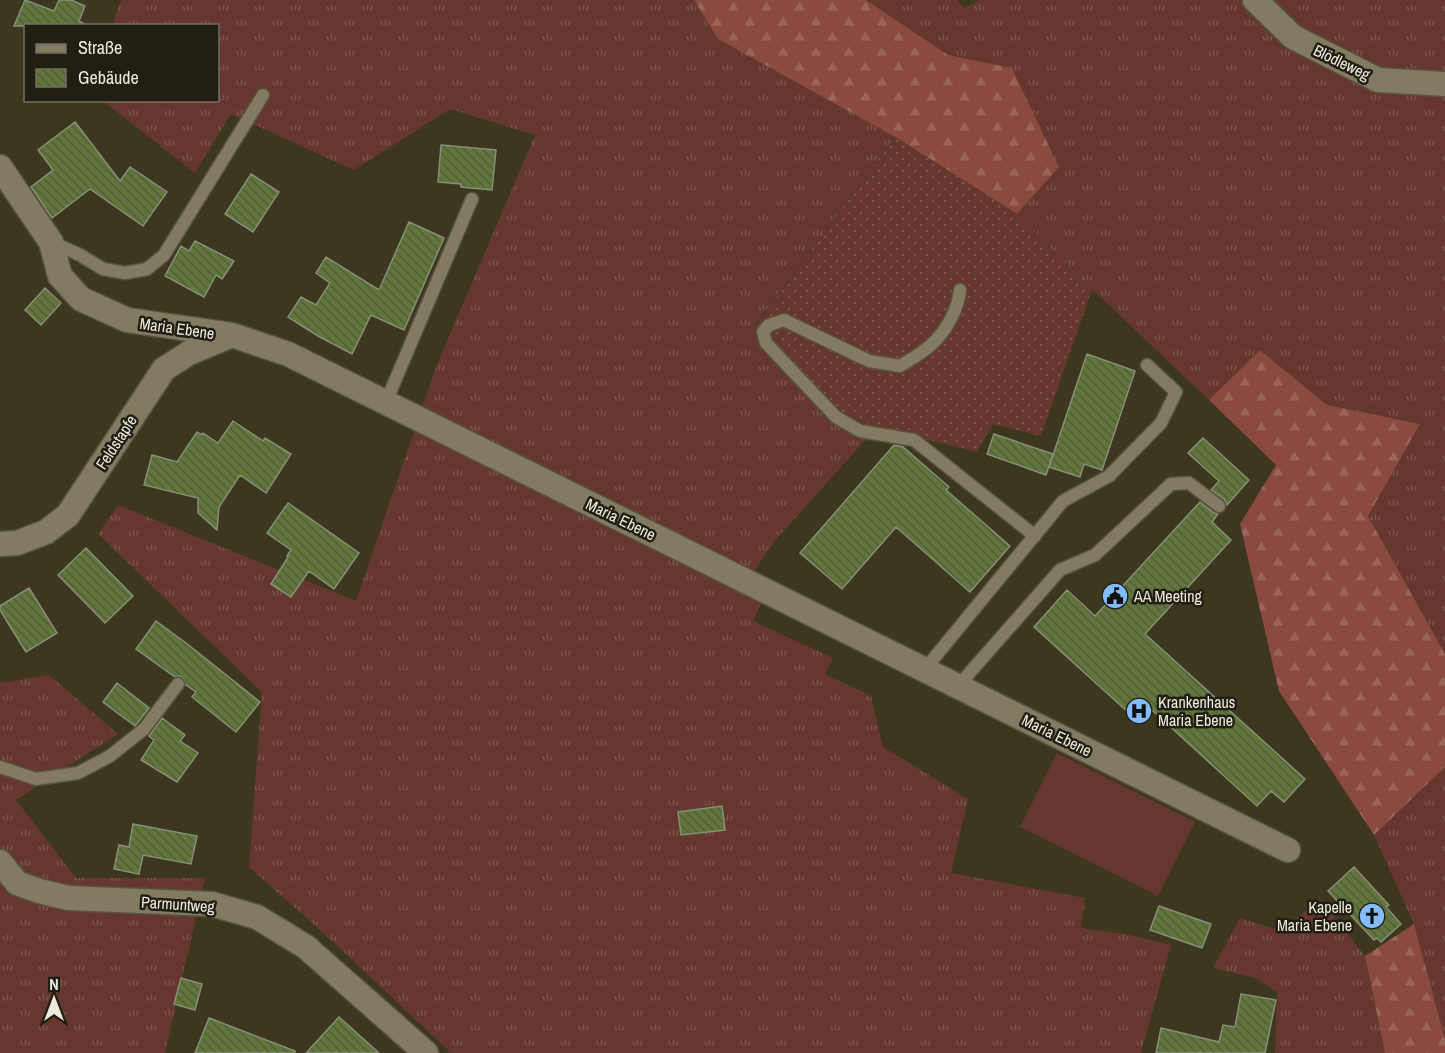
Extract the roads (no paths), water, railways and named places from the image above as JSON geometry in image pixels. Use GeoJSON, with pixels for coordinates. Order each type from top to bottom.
{"type":"FeatureCollection","features":[{"type":"Feature","properties":{"kind":"street","name":"Blödleweg"},"geometry":{"type":"LineString","coordinates":[[1255,0],[1293,37],[1378,80],[1445,84]]}},
{"type":"Feature","properties":{"kind":"street","name":"Maria Ebene"},"geometry":{"type":"LineString","coordinates":[[0,167],[51,242],[60,276],[81,299],[127,320],[232,335],[288,354],[1288,850]]}},
{"type":"Feature","properties":{"kind":"street","name":"Feldstapfe"},"geometry":{"type":"LineString","coordinates":[[0,544],[17,543],[46,532],[68,515],[164,369],[189,353],[232,335]]}},
{"type":"Feature","properties":{"kind":"street","name":"Parmuntweg"},"geometry":{"type":"LineString","coordinates":[[0,862],[17,883],[68,898],[212,904],[257,917],[306,947],[426,1053]]}},
{"type":"Feature","properties":{"kind":"lane"},"geometry":{"type":"LineString","coordinates":[[51,242],[80,255],[103,269],[125,273],[147,269],[164,255],[263,95]]}},
{"type":"Feature","properties":{"kind":"lane"},"geometry":{"type":"LineString","coordinates":[[386,402],[472,199]]}},
{"type":"Feature","properties":{"kind":"lane"},"geometry":{"type":"LineString","coordinates":[[960,290],[959,301],[945,328],[931,345],[900,366],[869,361],[784,320],[769,325],[763,332],[766,343],[836,417],[860,431],[914,440],[1035,536]]}},
{"type":"Feature","properties":{"kind":"lane"},"geometry":{"type":"LineString","coordinates":[[925,669],[1064,501],[1109,476],[1161,423],[1176,392],[1147,365]]}},
{"type":"Feature","properties":{"kind":"lane"},"geometry":{"type":"LineString","coordinates":[[958,686],[1060,570],[1095,555],[1171,484],[1189,483],[1219,506]]}},
{"type":"Feature","properties":{"kind":"lane"},"geometry":{"type":"LineString","coordinates":[[0,767],[36,779],[78,773],[110,756],[144,729],[178,684]]}},
{"type":"Feature","properties":{"kind":"place","name":"AA Meeting"},"geometry":{"type":"Point","coordinates":[1115,596]}},
{"type":"Feature","properties":{"kind":"place","name":"Krankenhaus Maria Ebene"},"geometry":{"type":"Point","coordinates":[1139,711]}},
{"type":"Feature","properties":{"kind":"place","name":"Kapelle Maria Ebene"},"geometry":{"type":"Point","coordinates":[1372,916]}}]}
